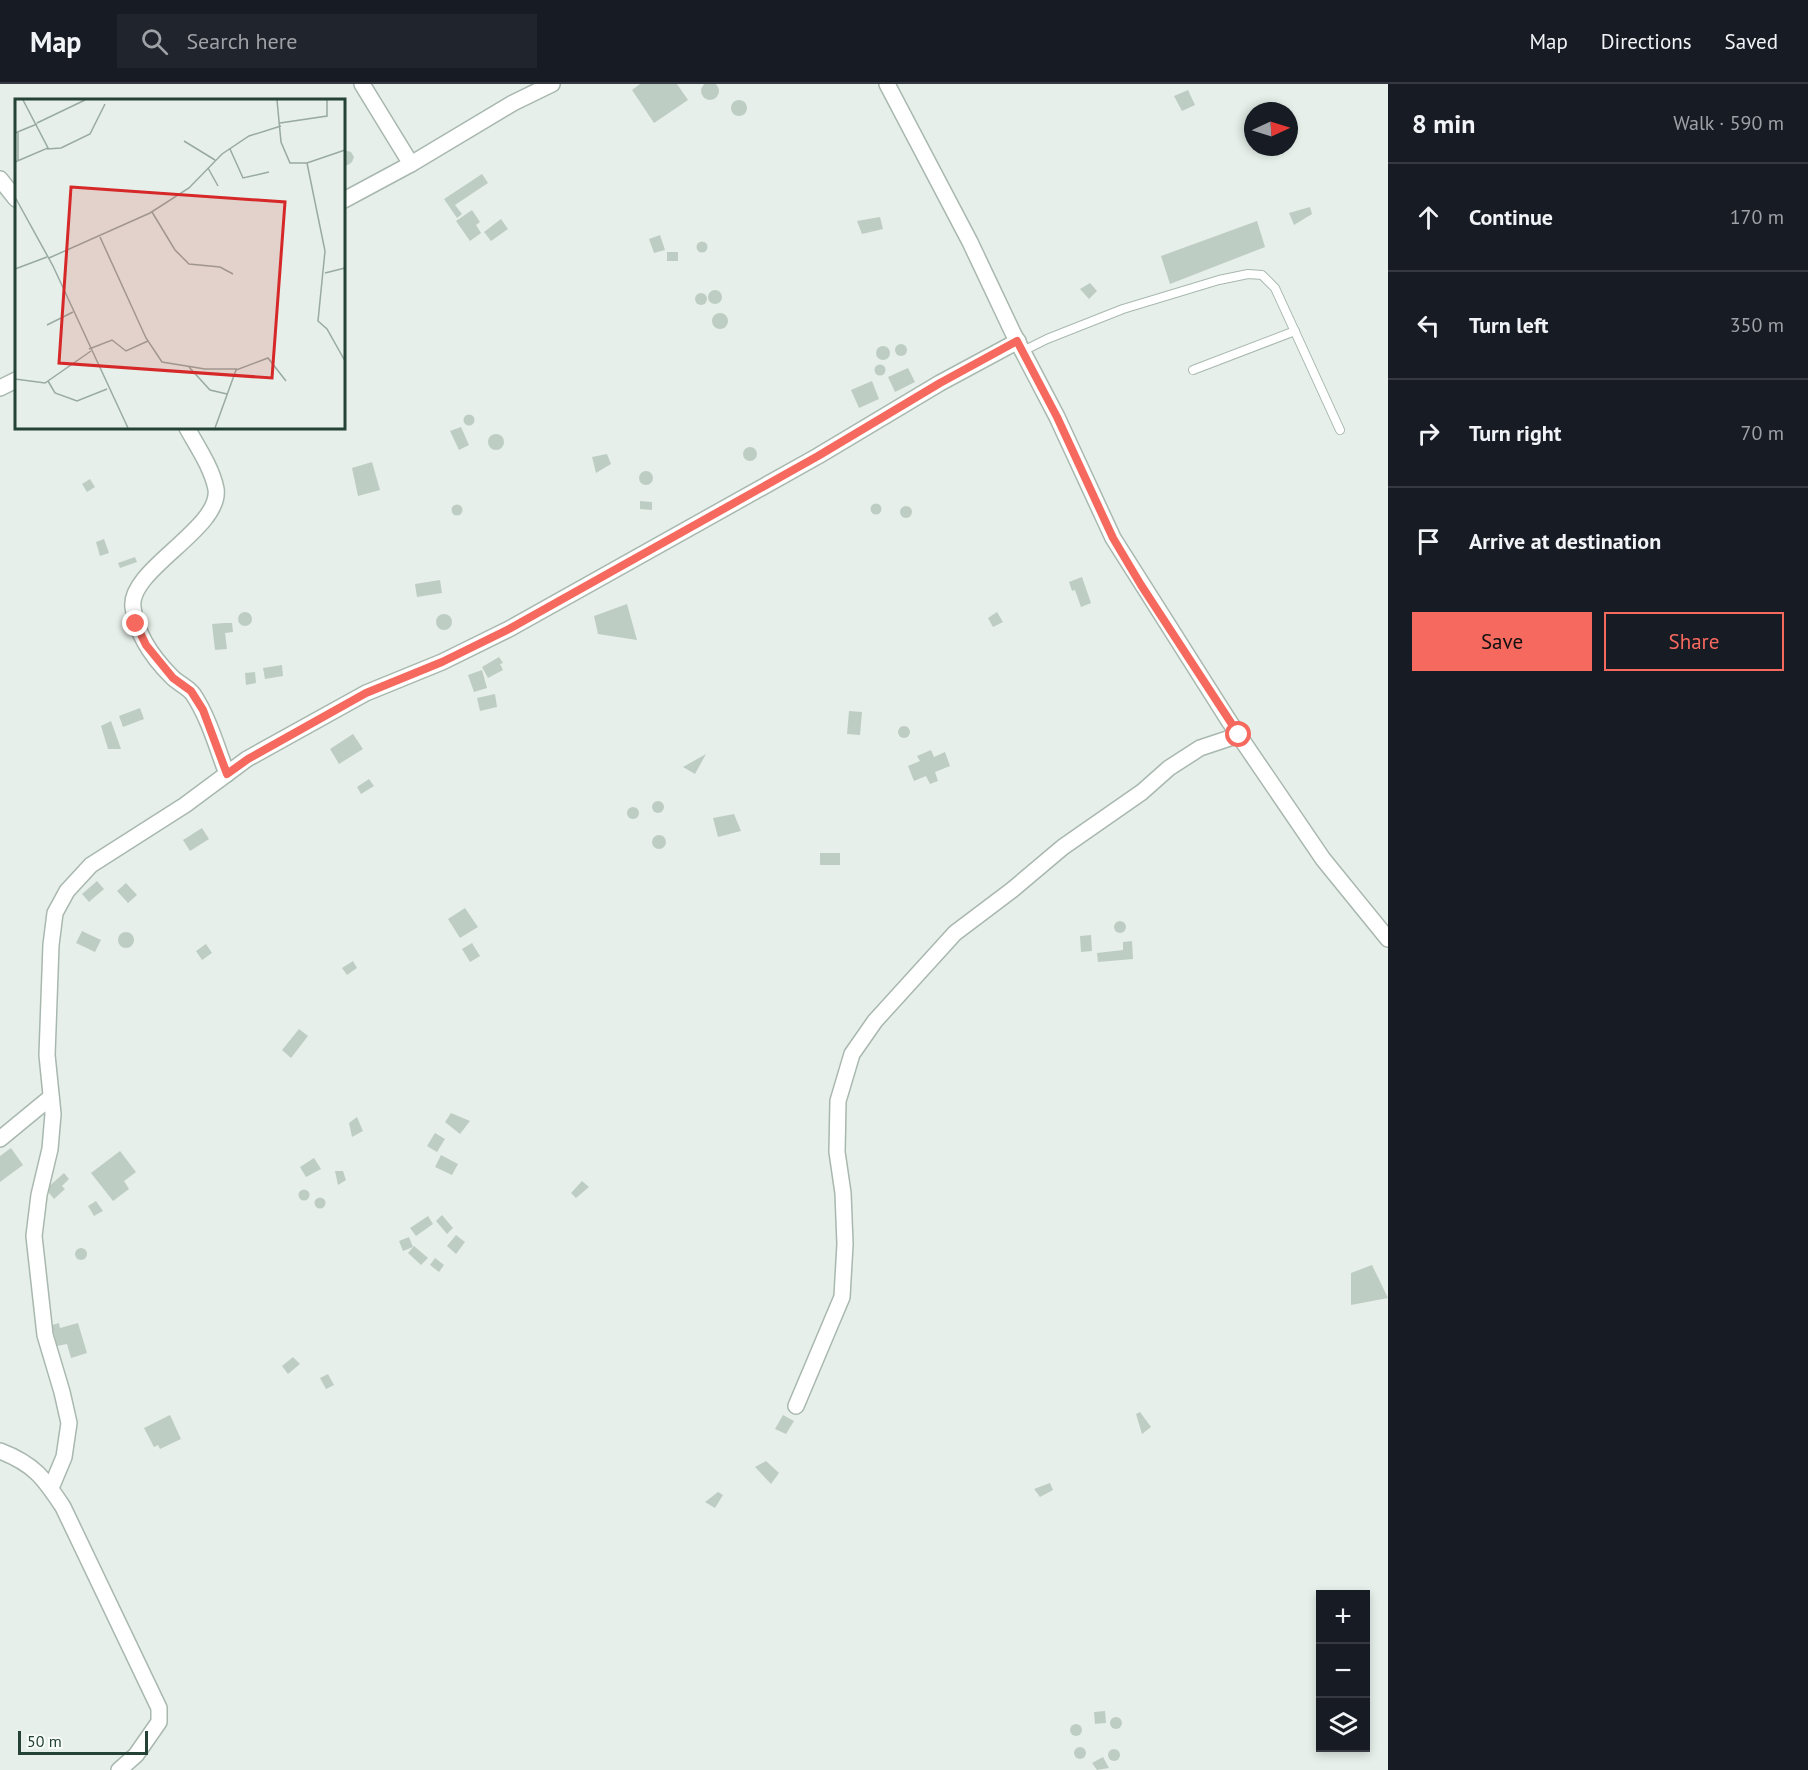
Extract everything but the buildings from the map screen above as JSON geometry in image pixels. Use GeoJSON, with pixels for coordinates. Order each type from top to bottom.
{"type":"FeatureCollection","features":[{"type":"Feature","properties":{"kind":"street"},"geometry":{"type":"LineString","coordinates":[[362,84],[411,164]]}},
{"type":"Feature","properties":{"kind":"street"},"geometry":{"type":"LineString","coordinates":[[345,199],[411,164],[513,102],[552,84]]}},
{"type":"Feature","properties":{"kind":"street"},"geometry":{"type":"LineString","coordinates":[[886,84],[970,243],[1057,417],[1113,538],[1239,735],[1323,859],[1388,939]]}},
{"type":"Feature","properties":{"kind":"street"},"geometry":{"type":"LineString","coordinates":[[0,179],[15,198]]}},
{"type":"Feature","properties":{"kind":"street"},"geometry":{"type":"LineString","coordinates":[[51,1488],[64,1457],[69,1423],[45,1335],[34,1236],[39,1195],[50,1149],[53,1114],[48,1055],[51,945],[55,913],[67,891],[91,865],[185,805],[248,759],[366,693],[442,662],[518,624],[818,456],[940,383],[1020,346]]}},
{"type":"Feature","properties":{"kind":"street"},"geometry":{"type":"LineString","coordinates":[[0,388],[15,380]]}},
{"type":"Feature","properties":{"kind":"street"},"geometry":{"type":"LineString","coordinates":[[188,429],[216,489],[216,504],[204,522],[183,539],[148,576],[134,595],[132,606],[136,624],[146,645],[173,678],[191,691],[203,710],[227,774]]}},
{"type":"Feature","properties":{"kind":"street"},"geometry":{"type":"LineString","coordinates":[[796,1406],[842,1297],[845,1244],[843,1193],[837,1152],[838,1101],[852,1054],[875,1021],[955,933],[1012,890],[1063,847],[1142,792],[1169,768],[1200,747],[1239,735]]}},
{"type":"Feature","properties":{"kind":"street"},"geometry":{"type":"LineString","coordinates":[[0,1139],[51,1097]]}},
{"type":"Feature","properties":{"kind":"street"},"geometry":{"type":"LineString","coordinates":[[0,1451],[18,1458],[44,1477],[63,1507],[159,1708],[159,1722],[136,1755],[119,1770]]}},
{"type":"Feature","properties":{"kind":"lane"},"geometry":{"type":"LineString","coordinates":[[1020,346],[1047,339],[1123,309],[1219,280],[1248,274],[1262,275],[1275,288],[1340,430]]}},
{"type":"Feature","properties":{"kind":"lane"},"geometry":{"type":"LineString","coordinates":[[1193,370],[1295,331]]}},
{"type":"Feature","properties":{"kind":"route"},"geometry":{"type":"LineString","coordinates":[[136,624],[146,645],[173,678],[191,691],[203,710],[227,774],[248,759],[366,693],[442,662],[509,629],[818,456],[940,383],[1017,341],[1057,417],[1113,538],[1239,735]]}}]}
